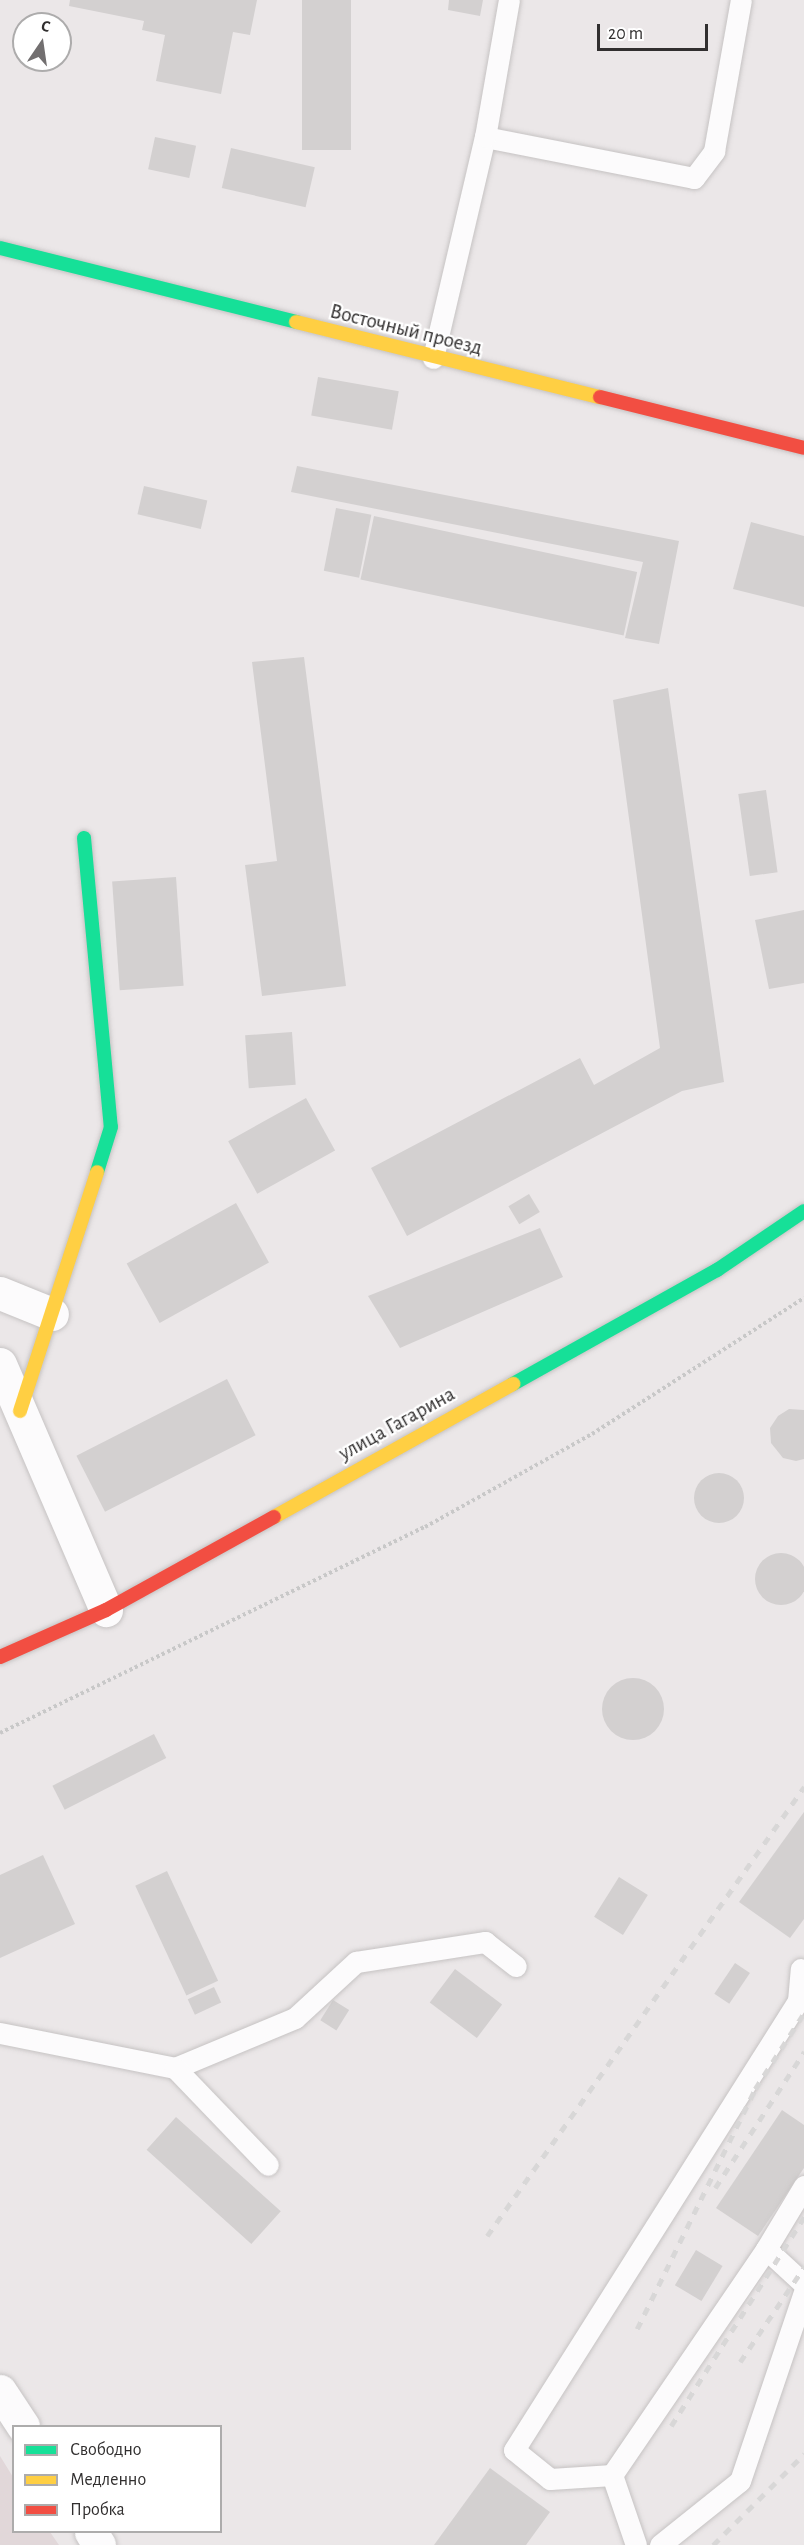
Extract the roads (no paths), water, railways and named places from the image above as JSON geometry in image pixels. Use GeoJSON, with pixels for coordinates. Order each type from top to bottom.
{"type":"FeatureCollection","features":[{"type":"Feature","properties":{"kind":"street","name":"Восточный проезд"},"geometry":{"type":"LineString","coordinates":[[0,248],[433,358],[804,448]]}},
{"type":"Feature","properties":{"kind":"street"},"geometry":{"type":"LineString","coordinates":[[20,1412],[111,1127],[84,838]]}},
{"type":"Feature","properties":{"kind":"street","name":"улица Гагарина"},"geometry":{"type":"LineString","coordinates":[[0,1657],[106,1610],[717,1270],[804,1211]]}},
{"type":"Feature","properties":{"kind":"street"},"geometry":{"type":"LineString","coordinates":[[0,1293],[52,1314]]}},
{"type":"Feature","properties":{"kind":"street"},"geometry":{"type":"LineString","coordinates":[[0,1364],[106,1610]]}},
{"type":"Feature","properties":{"kind":"street"},"geometry":{"type":"LineString","coordinates":[[0,2391],[22,2425]]}},
{"type":"Feature","properties":{"kind":"lane"},"geometry":{"type":"LineString","coordinates":[[433,358],[485,137],[509,0]]}},
{"type":"Feature","properties":{"kind":"lane"},"geometry":{"type":"LineString","coordinates":[[485,137],[694,178],[714,151],[741,0]]}},
{"type":"Feature","properties":{"kind":"lane"},"geometry":{"type":"LineString","coordinates":[[0,2033],[175,2068],[295,2018],[356,1962],[485,1942],[516,1966]]}},
{"type":"Feature","properties":{"kind":"lane"},"geometry":{"type":"LineString","coordinates":[[612,2475],[550,2479],[514,2450],[798,2001],[801,1969]]}},
{"type":"Feature","properties":{"kind":"lane"},"geometry":{"type":"LineString","coordinates":[[175,2068],[268,2165]]}},
{"type":"Feature","properties":{"kind":"lane"},"geometry":{"type":"LineString","coordinates":[[612,2475],[766,2249],[804,2186]]}},
{"type":"Feature","properties":{"kind":"lane"},"geometry":{"type":"LineString","coordinates":[[766,2249],[804,2284]]}},
{"type":"Feature","properties":{"kind":"lane"},"geometry":{"type":"LineString","coordinates":[[660,2545],[740,2481],[804,2292]]}},
{"type":"Feature","properties":{"kind":"lane"},"geometry":{"type":"LineString","coordinates":[[612,2475],[636,2545]]}},
{"type":"Feature","properties":{"kind":"railway"},"geometry":{"type":"LineString","coordinates":[[487,2236],[804,1787]]}},
{"type":"Feature","properties":{"kind":"railway"},"geometry":{"type":"LineString","coordinates":[[637,2329],[755,2089],[804,2013]]}},
{"type":"Feature","properties":{"kind":"railway"},"geometry":{"type":"LineString","coordinates":[[715,2188],[804,2052]]}},
{"type":"Feature","properties":{"kind":"railway"},"geometry":{"type":"LineString","coordinates":[[671,2426],[804,2217]]}},
{"type":"Feature","properties":{"kind":"railway"},"geometry":{"type":"LineString","coordinates":[[740,2362],[804,2267]]}},
{"type":"Feature","properties":{"kind":"railway"},"geometry":{"type":"LineString","coordinates":[[713,2545],[804,2454]]}}]}
